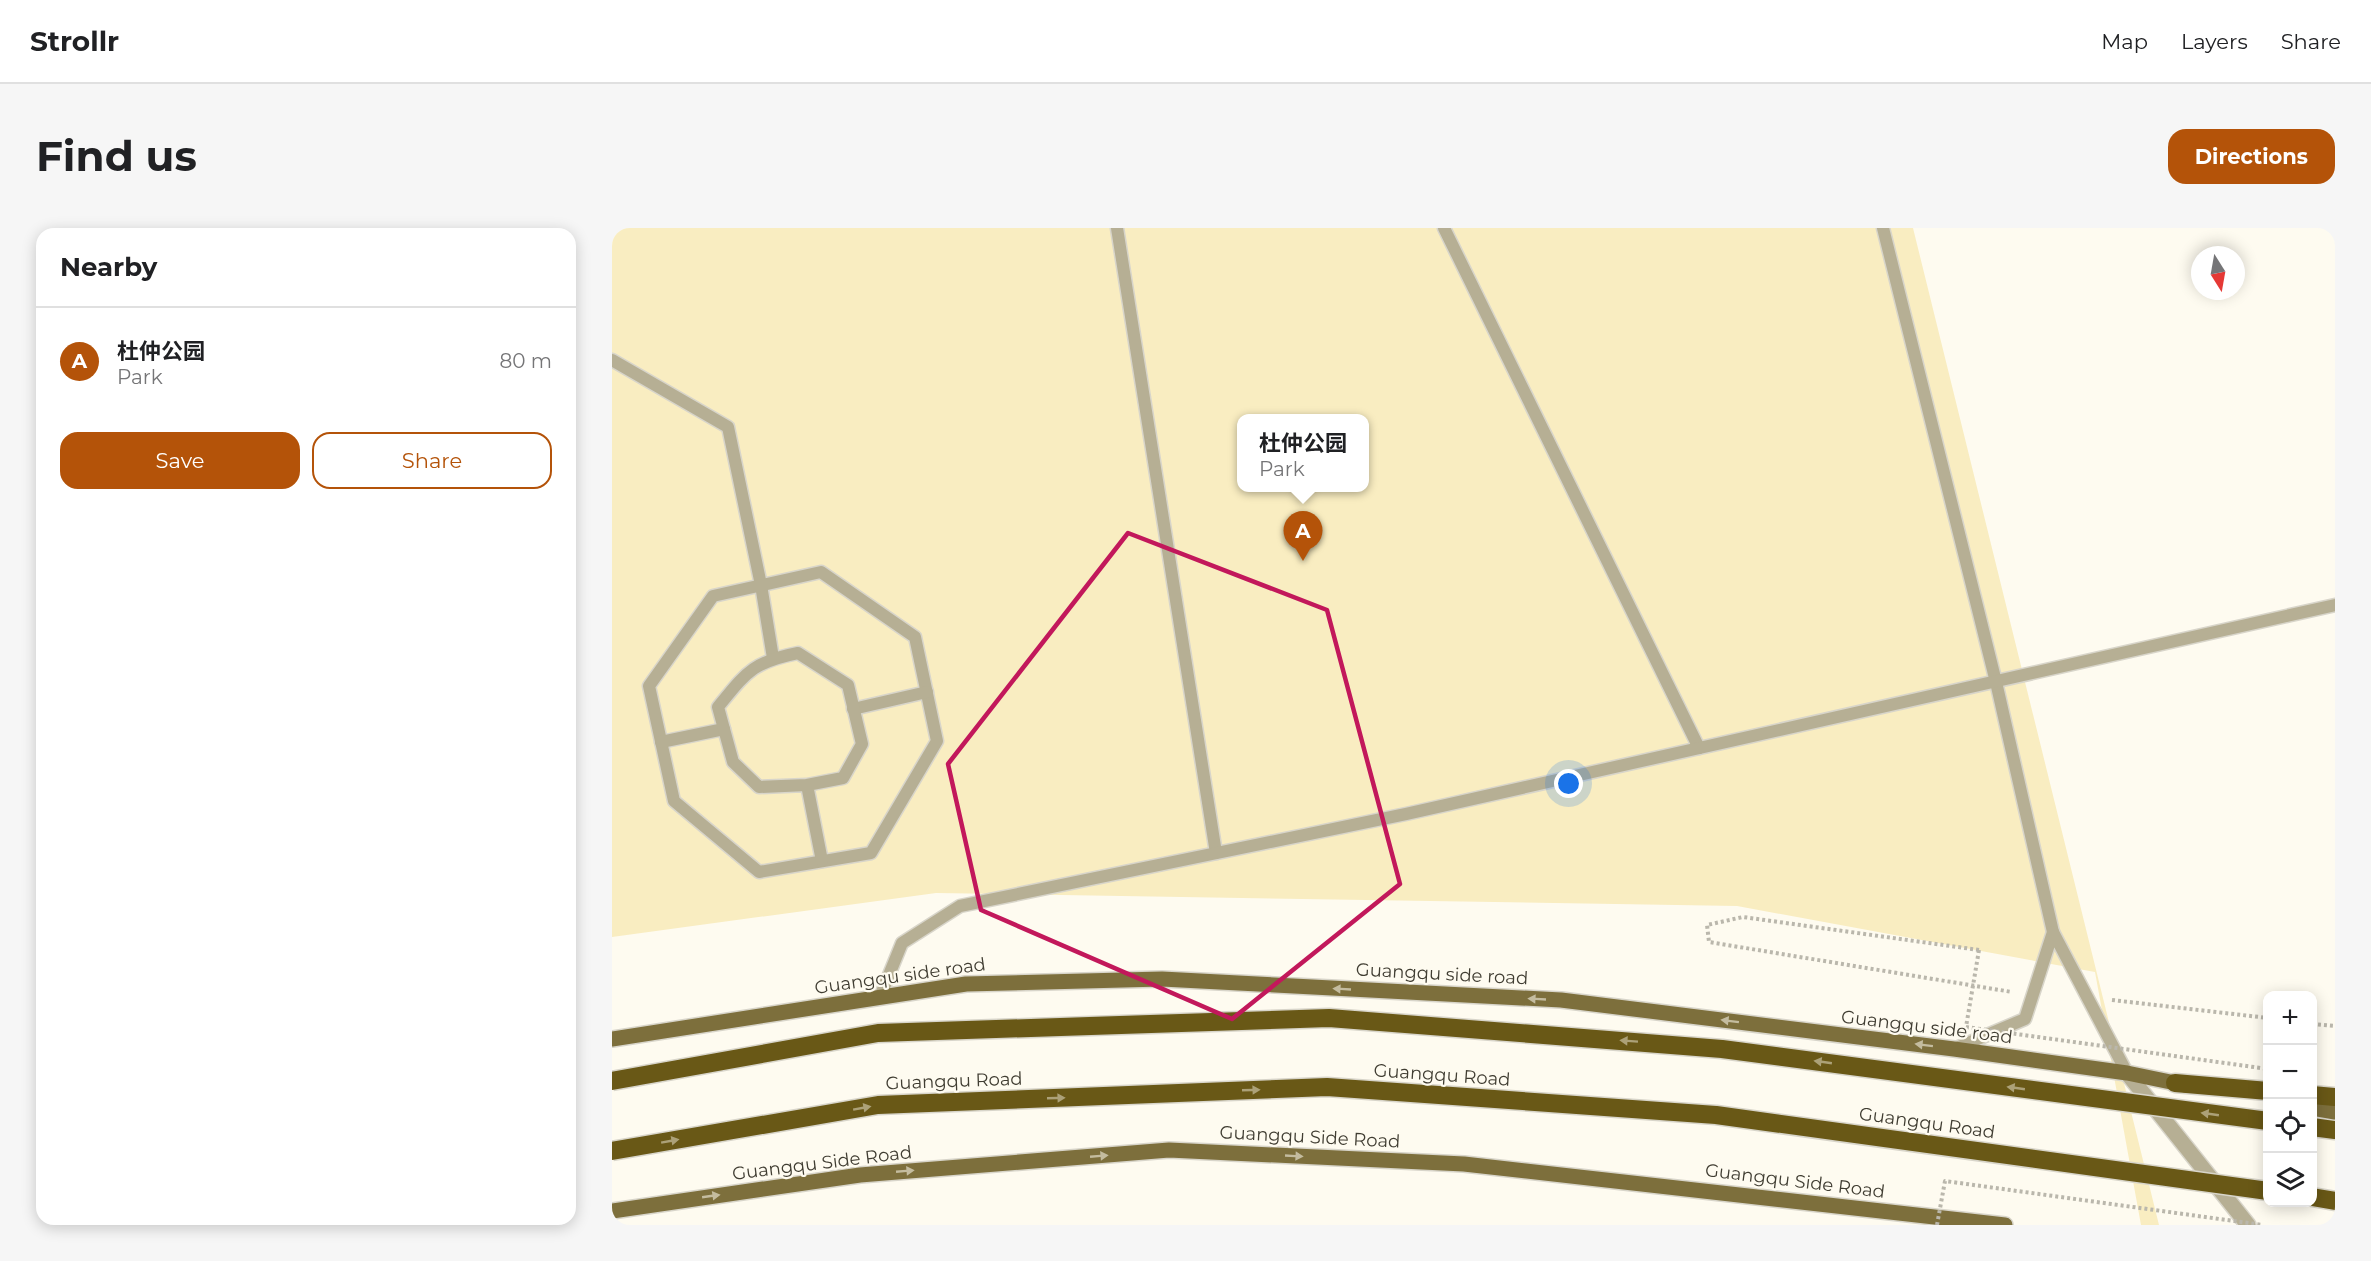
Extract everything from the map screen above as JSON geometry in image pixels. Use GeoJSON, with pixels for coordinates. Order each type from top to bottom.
{"type":"FeatureCollection","features":[{"type":"Feature","properties":{"kind":"highway"},"geometry":{"type":"LineString","coordinates":[[612,1081],[878,1033],[1329,1018],[1722,1048],[2263,1120]]}},
{"type":"Feature","properties":{"kind":"highway"},"geometry":{"type":"LineString","coordinates":[[2175,1083],[2263,1091]]}},
{"type":"Feature","properties":{"kind":"highway","name":"Guangqu Road"},"geometry":{"type":"LineString","coordinates":[[612,1151],[878,1105],[1327,1087],[1716,1115],[2263,1190]]}},
{"type":"Feature","properties":{"kind":"highway"},"geometry":{"type":"LineString","coordinates":[[2317,1095],[2335,1097]]}},
{"type":"Feature","properties":{"kind":"highway"},"geometry":{"type":"LineString","coordinates":[[2317,1128],[2335,1130]]}},
{"type":"Feature","properties":{"kind":"highway"},"geometry":{"type":"LineString","coordinates":[[2317,1198],[2335,1201]]}},
{"type":"Feature","properties":{"kind":"main road","name":"Guangqu side road"},"geometry":{"type":"LineString","coordinates":[[612,1038],[966,984],[1162,979],[1561,1000],[2127,1073],[2263,1099]]}},
{"type":"Feature","properties":{"kind":"main road"},"geometry":{"type":"LineString","coordinates":[[2317,1109],[2335,1112]]}},
{"type":"Feature","properties":{"kind":"main road","name":"Guangqu Side Road"},"geometry":{"type":"LineString","coordinates":[[612,1211],[860,1175],[1169,1150],[1464,1164],[2006,1225]]}},
{"type":"Feature","properties":{"kind":"street"},"geometry":{"type":"LineString","coordinates":[[2127,1073],[2248,1225]]}},
{"type":"Feature","properties":{"kind":"lane"},"geometry":{"type":"LineString","coordinates":[[1117,228],[1216,853]]}},
{"type":"Feature","properties":{"kind":"lane"},"geometry":{"type":"LineString","coordinates":[[1444,228],[1699,748]]}},
{"type":"Feature","properties":{"kind":"lane"},"geometry":{"type":"LineString","coordinates":[[1883,228],[1996,682],[2053,932],[2127,1073]]}},
{"type":"Feature","properties":{"kind":"lane"},"geometry":{"type":"LineString","coordinates":[[612,360],[728,427],[761,585],[773,658]]}},
{"type":"Feature","properties":{"kind":"lane"},"geometry":{"type":"LineString","coordinates":[[822,572],[915,637],[937,741],[871,853],[759,872],[674,801],[649,686],[713,596],[761,585],[822,572]]}},
{"type":"Feature","properties":{"kind":"lane"},"geometry":{"type":"LineString","coordinates":[[880,997],[902,943],[960,906],[1699,748],[2335,605]]}},
{"type":"Feature","properties":{"kind":"lane"},"geometry":{"type":"LineString","coordinates":[[798,653],[848,685],[853,709],[862,744],[843,778],[807,785],[759,787],[733,762],[718,707],[750,669],[773,658],[798,653]]}},
{"type":"Feature","properties":{"kind":"lane"},"geometry":{"type":"LineString","coordinates":[[853,709],[927,692]]}},
{"type":"Feature","properties":{"kind":"lane"},"geometry":{"type":"LineString","coordinates":[[661,742],[724,729]]}},
{"type":"Feature","properties":{"kind":"lane"},"geometry":{"type":"LineString","coordinates":[[807,785],[822,861]]}},
{"type":"Feature","properties":{"kind":"lane"},"geometry":{"type":"LineString","coordinates":[[1954,1049],[2025,1019],[2053,932]]}},
{"type":"Feature","properties":{"kind":"path"},"geometry":{"type":"LineString","coordinates":[[2033,994],[1989,990],[1973,987],[1708,942],[1707,925],[1743,917],[1979,950],[1973,987],[1966,1028],[2263,1068]]}},
{"type":"Feature","properties":{"kind":"path"},"geometry":{"type":"LineString","coordinates":[[2087,998],[2263,1017]]}},
{"type":"Feature","properties":{"kind":"path"},"geometry":{"type":"LineString","coordinates":[[2317,1024],[2335,1026]]}},
{"type":"Feature","properties":{"kind":"path"},"geometry":{"type":"LineString","coordinates":[[1937,1225],[1945,1181],[2263,1225]]}},
{"type":"Feature","properties":{"kind":"highlighted area"},"geometry":{"type":"Polygon","coordinates":[[[1128,533],[1327,610],[1400,884],[1232,1019],[981,910],[948,764],[1128,533]]]}},
{"type":"Feature","properties":{"kind":"shaded area"},"geometry":{"type":"Polygon","coordinates":[[[612,228],[1913,228],[2159,1225],[2141,1225],[2095,972],[1737,906],[936,893],[612,937],[612,228]]]}},
{"type":"Feature","properties":{"kind":"place","name":"杜仲公园"},"geometry":{"type":"Point","coordinates":[1303,561]}}]}
